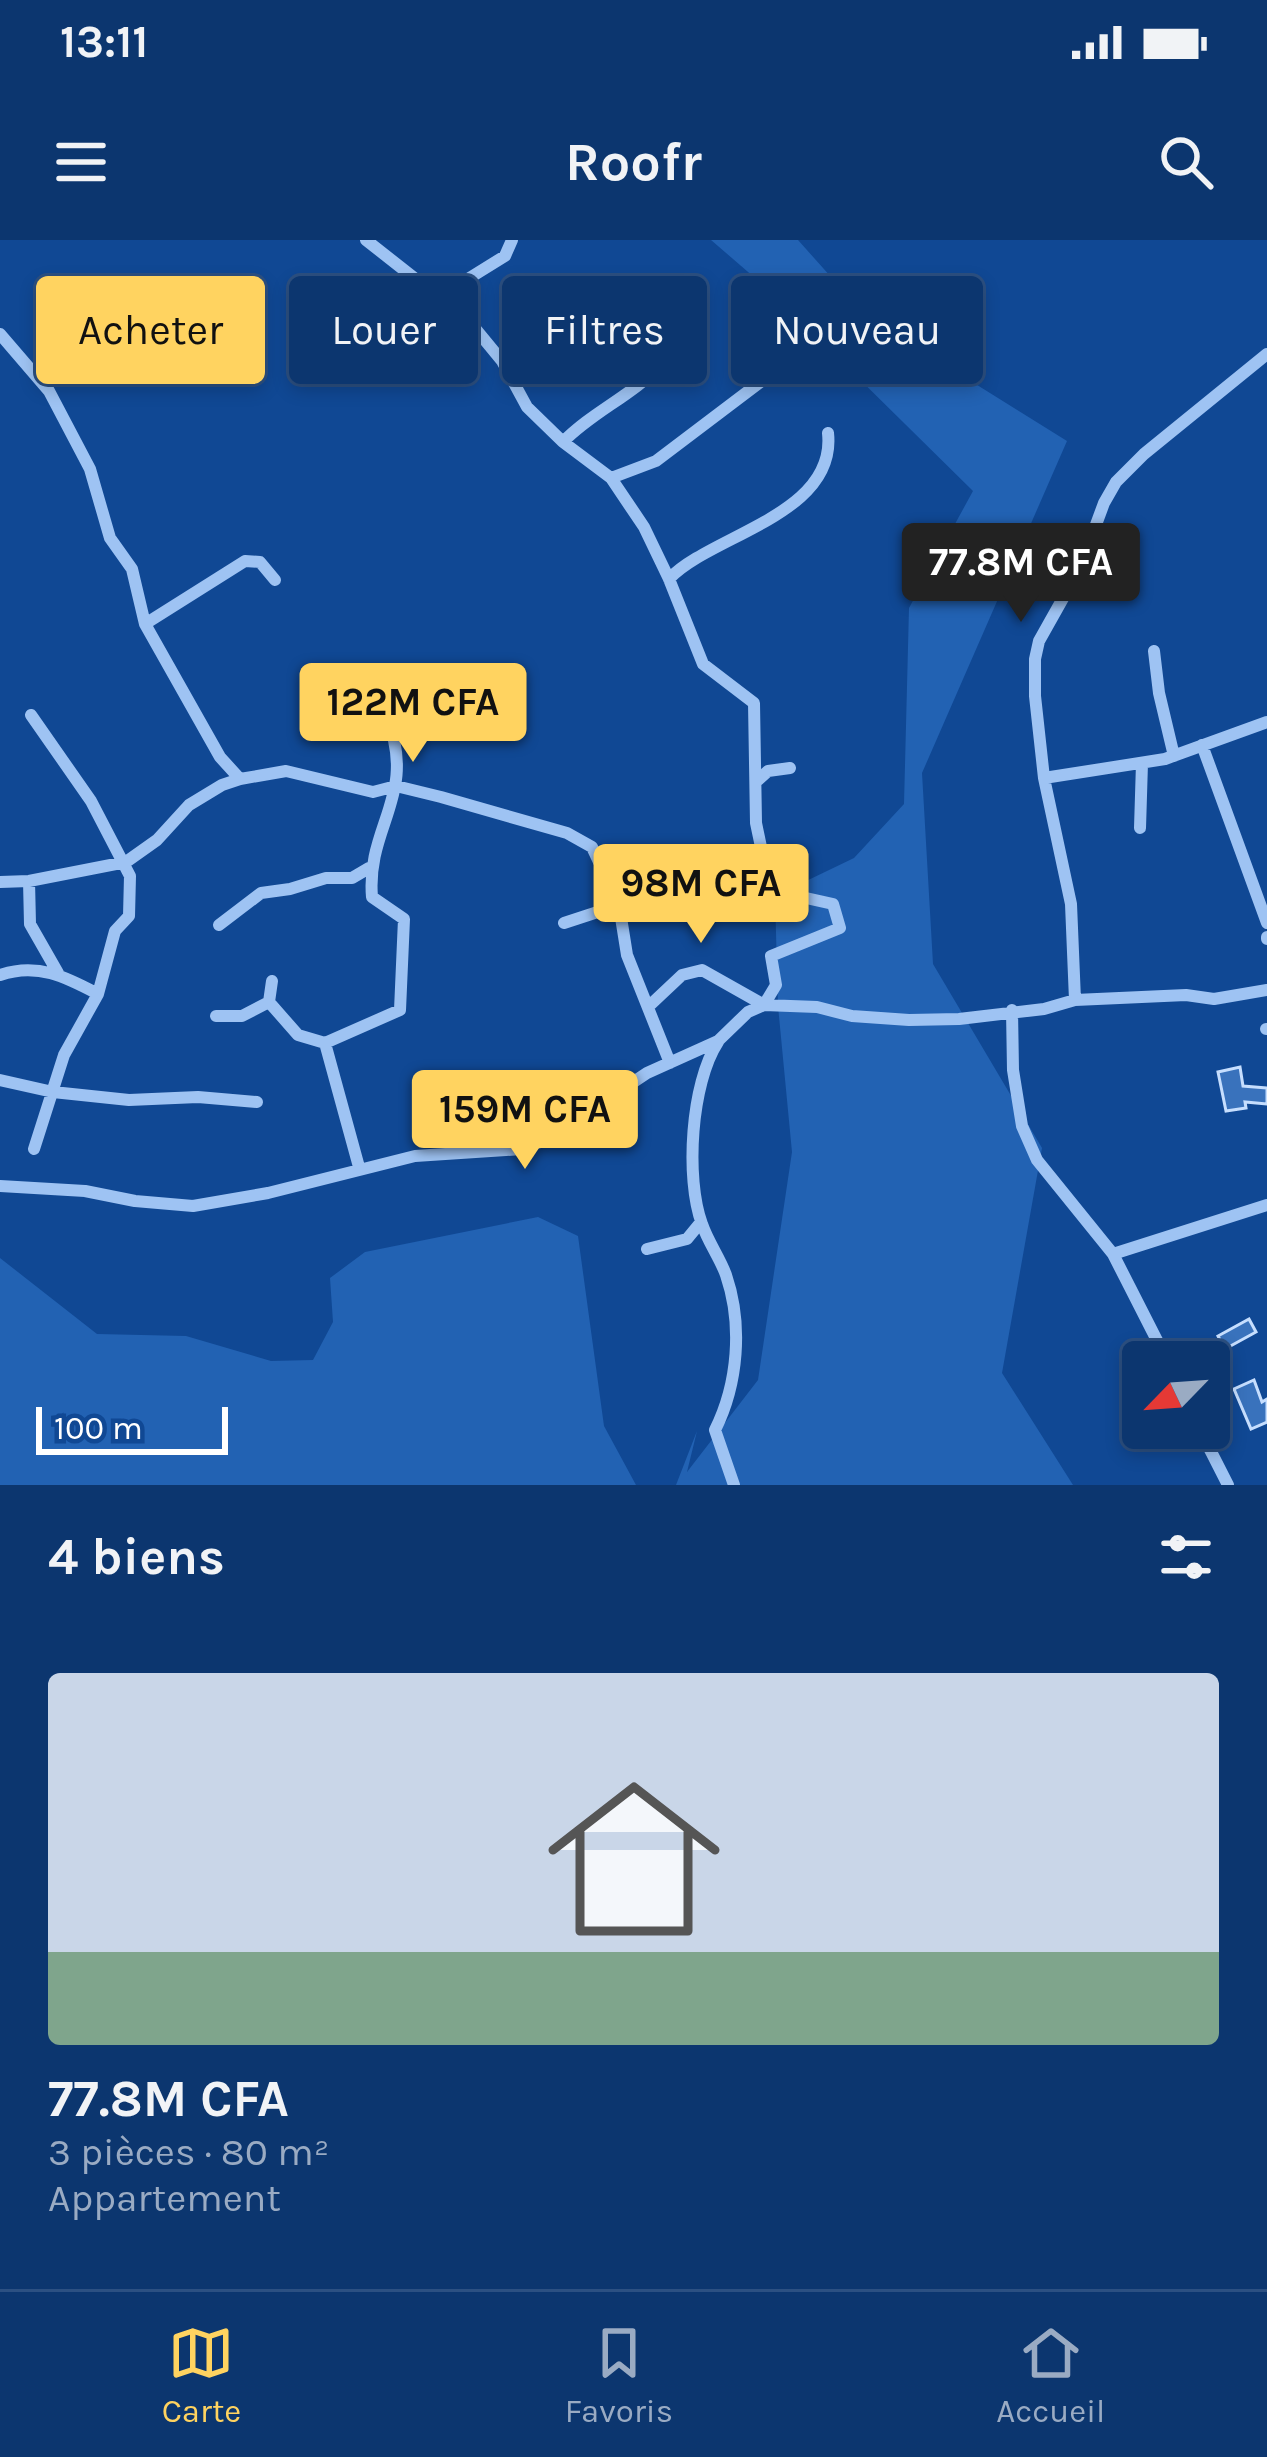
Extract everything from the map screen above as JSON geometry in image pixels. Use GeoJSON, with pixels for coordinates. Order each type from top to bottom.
{"type":"FeatureCollection","features":[{"type":"Feature","properties":{"kind":"street"},"geometry":{"type":"LineString","coordinates":[[366,240],[411,276]]}},
{"type":"Feature","properties":{"kind":"street"},"geometry":{"type":"LineString","coordinates":[[473,276],[505,256],[512,240]]}},
{"type":"Feature","properties":{"kind":"street"},"geometry":{"type":"LineString","coordinates":[[478,332],[502,361],[527,407],[611,478],[644,527],[703,664],[754,703],[756,823],[770,890],[833,904],[840,928],[771,956],[776,985],[764,1005]]}},
{"type":"Feature","properties":{"kind":"street"},"geometry":{"type":"LineString","coordinates":[[0,334],[49,391],[90,470],[110,538],[132,569],[146,624],[220,757],[240,779]]}},
{"type":"Feature","properties":{"kind":"street"},"geometry":{"type":"LineString","coordinates":[[1075,1000],[1071,904],[1044,778],[1035,659],[1039,641],[1088,552],[1104,503],[1117,482],[1144,454],[1267,354]]}},
{"type":"Feature","properties":{"kind":"street"},"geometry":{"type":"LineString","coordinates":[[563,442],[643,384]]}},
{"type":"Feature","properties":{"kind":"street"},"geometry":{"type":"LineString","coordinates":[[611,478],[656,461],[758,384]]}},
{"type":"Feature","properties":{"kind":"street"},"geometry":{"type":"LineString","coordinates":[[669,579],[679,568],[772,520],[788,506],[823,469],[830,449],[828,433]]}},
{"type":"Feature","properties":{"kind":"street"},"geometry":{"type":"LineString","coordinates":[[146,624],[245,561],[260,562],[275,580]]}},
{"type":"Feature","properties":{"kind":"street"},"geometry":{"type":"LineString","coordinates":[[1154,651],[1174,756]]}},
{"type":"Feature","properties":{"kind":"street"},"geometry":{"type":"LineString","coordinates":[[31,715],[92,801],[126,862],[129,916],[115,931],[98,994],[64,1055],[34,1149]]}},
{"type":"Feature","properties":{"kind":"street"},"geometry":{"type":"LineString","coordinates":[[272,980],[269,1002],[298,1035],[326,1043],[400,1010],[404,919],[372,896],[370,868],[396,786],[398,745],[387,718]]}},
{"type":"Feature","properties":{"kind":"street"},"geometry":{"type":"LineString","coordinates":[[1044,778],[1174,756],[1267,722]]}},
{"type":"Feature","properties":{"kind":"street"},"geometry":{"type":"LineString","coordinates":[[1202,745],[1267,923]]}},
{"type":"Feature","properties":{"kind":"street"},"geometry":{"type":"LineString","coordinates":[[1140,828],[1142,763]]}},
{"type":"Feature","properties":{"kind":"street"},"geometry":{"type":"LineString","coordinates":[[758,780],[768,771],[790,767]]}},
{"type":"Feature","properties":{"kind":"street"},"geometry":{"type":"LineString","coordinates":[[0,882],[126,862],[158,840],[189,805],[240,779],[286,771],[373,792],[396,786],[567,833],[592,847],[619,905],[627,955],[670,1063]]}},
{"type":"Feature","properties":{"kind":"street"},"geometry":{"type":"LineString","coordinates":[[219,925],[261,892],[326,878],[352,878],[370,868]]}},
{"type":"Feature","properties":{"kind":"street"},"geometry":{"type":"LineString","coordinates":[[29,881],[30,924],[58,973]]}},
{"type":"Feature","properties":{"kind":"street"},"geometry":{"type":"LineString","coordinates":[[564,923],[619,905]]}},
{"type":"Feature","properties":{"kind":"street"},"geometry":{"type":"LineString","coordinates":[[0,975],[16,969],[58,973],[98,994]]}},
{"type":"Feature","properties":{"kind":"street"},"geometry":{"type":"LineString","coordinates":[[648,1007],[682,974],[702,970],[764,1005]]}},
{"type":"Feature","properties":{"kind":"street"},"geometry":{"type":"LineString","coordinates":[[734,1485],[716,1430],[731,1398],[735,1312],[726,1274],[701,1222],[693,1142],[704,1063],[718,1041],[748,1012],[764,1005],[818,1006],[852,1016],[959,1019],[1044,1009],[1075,1000],[1186,995],[1214,999],[1267,990]]}},
{"type":"Feature","properties":{"kind":"street"},"geometry":{"type":"LineString","coordinates":[[216,1016],[242,1016],[269,1002]]}},
{"type":"Feature","properties":{"kind":"street"},"geometry":{"type":"LineString","coordinates":[[1012,1010],[1013,1070],[1022,1126],[1037,1160],[1113,1253],[1157,1341]]}},
{"type":"Feature","properties":{"kind":"street"},"geometry":{"type":"LineString","coordinates":[[0,1186],[85,1191],[193,1206],[268,1193],[415,1156],[523,1149],[548,1139],[618,1091],[718,1041]]}},
{"type":"Feature","properties":{"kind":"street"},"geometry":{"type":"LineString","coordinates":[[326,1043],[359,1167]]}},
{"type":"Feature","properties":{"kind":"street"},"geometry":{"type":"LineString","coordinates":[[0,1080],[53,1092],[128,1100],[198,1096],[257,1102]]}},
{"type":"Feature","properties":{"kind":"street"},"geometry":{"type":"LineString","coordinates":[[1113,1253],[1267,1205]]}},
{"type":"Feature","properties":{"kind":"street"},"geometry":{"type":"LineString","coordinates":[[647,1249],[687,1238],[701,1222]]}},
{"type":"Feature","properties":{"kind":"street"},"geometry":{"type":"LineString","coordinates":[[1210,1449],[1228,1485]]}},
{"type":"Feature","properties":{"kind":"shaded area"},"geometry":{"type":"Polygon","coordinates":[[[711,240],[798,240],[830,276],[753,276],[711,240]]]}},
{"type":"Feature","properties":{"kind":"shaded area"},"geometry":{"type":"Polygon","coordinates":[[[864,384],[976,384],[1067,441],[922,773],[933,964],[1042,1148],[1002,1373],[1073,1485],[676,1485],[697,1431],[687,1472],[758,1380],[792,1152],[778,1006],[775,896],[854,858],[904,804],[909,608],[973,491],[864,384]]]}},
{"type":"Feature","properties":{"kind":"shaded area"},"geometry":{"type":"Polygon","coordinates":[[[538,1217],[578,1236],[604,1426],[636,1485],[0,1485],[0,1258],[97,1334],[186,1336],[271,1361],[313,1360],[333,1322],[330,1278],[365,1252],[538,1217]]]}},
{"type":"Feature","properties":{"kind":"building"},"geometry":{"type":"Polygon","coordinates":[[[1240,1067],[1243,1086],[1267,1088],[1267,1104],[1245,1102],[1246,1108],[1226,1111],[1218,1072],[1240,1067]]]}},
{"type":"Feature","properties":{"kind":"building"},"geometry":{"type":"Polygon","coordinates":[[[1249,1319],[1256,1332],[1230,1346],[1230,1341],[1218,1336],[1249,1319]]]}},
{"type":"Feature","properties":{"kind":"building"},"geometry":{"type":"Polygon","coordinates":[[[1254,1380],[1262,1402],[1267,1399],[1267,1422],[1251,1429],[1234,1389],[1254,1380]]]}}]}
